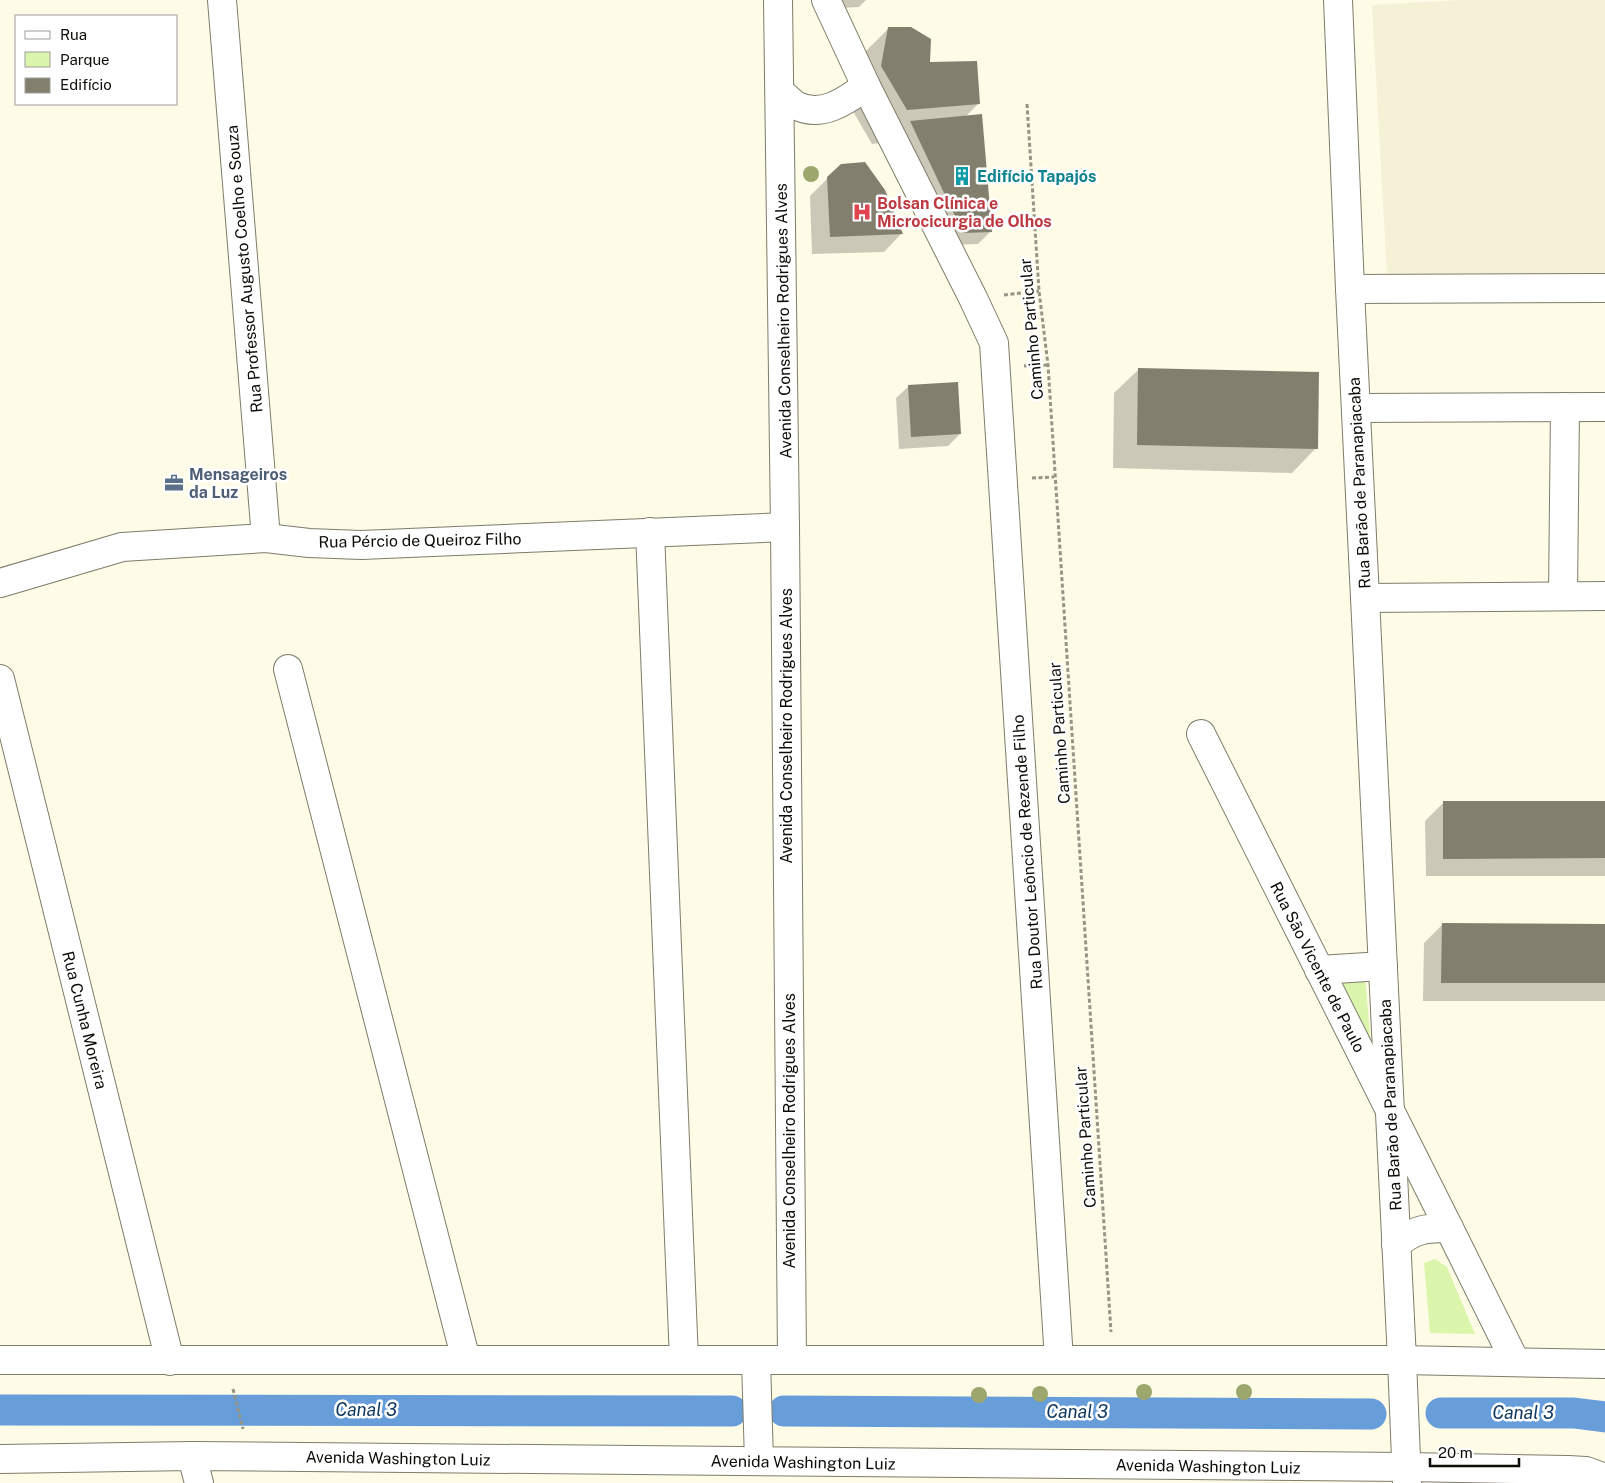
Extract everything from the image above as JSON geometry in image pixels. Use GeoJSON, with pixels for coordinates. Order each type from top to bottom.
{"type":"FeatureCollection","features":[{"type":"Feature","properties":{"kind":"street","name":"Rua Professor Augusto Coelho e Souza"},"geometry":{"type":"LineString","coordinates":[[222,0],[266,538]]}},
{"type":"Feature","properties":{"kind":"street","name":"Avenida Conselheiro Rodrigues Alves"},"geometry":{"type":"LineString","coordinates":[[778,0],[785,527],[792,1360]]}},
{"type":"Feature","properties":{"kind":"street"},"geometry":{"type":"LineString","coordinates":[[826,0],[866,86],[973,298]]}},
{"type":"Feature","properties":{"kind":"street","name":"Rua Barão de Paranapiacaba"},"geometry":{"type":"LineString","coordinates":[[1338,0],[1350,289],[1407,1475]]}},
{"type":"Feature","properties":{"kind":"street"},"geometry":{"type":"LineString","coordinates":[[780,92],[796,105],[813,110],[825,109],[845,101],[866,86]]}},
{"type":"Feature","properties":{"kind":"street"},"geometry":{"type":"LineString","coordinates":[[1350,289],[1605,288]]}},
{"type":"Feature","properties":{"kind":"street","name":"Rua Doutor Leôncio de Rezende Filho"},"geometry":{"type":"LineString","coordinates":[[973,298],[994,343],[1059,1360]]}},
{"type":"Feature","properties":{"kind":"street"},"geometry":{"type":"LineString","coordinates":[[1563,596],[1566,407]]}},
{"type":"Feature","properties":{"kind":"street"},"geometry":{"type":"LineString","coordinates":[[1356,408],[1605,407]]}},
{"type":"Feature","properties":{"kind":"street","name":"Rua Pércio de Queiroz Filho"},"geometry":{"type":"LineString","coordinates":[[0,583],[122,547],[266,538],[309,543],[361,545],[785,527]]}},
{"type":"Feature","properties":{"kind":"street"},"geometry":{"type":"LineString","coordinates":[[650,532],[684,1360]]}},
{"type":"Feature","properties":{"kind":"street"},"geometry":{"type":"LineString","coordinates":[[1365,598],[1605,596]]}},
{"type":"Feature","properties":{"kind":"street"},"geometry":{"type":"LineString","coordinates":[[288,668],[466,1360]]}},
{"type":"Feature","properties":{"kind":"street","name":"Rua Cunha Moreira"},"geometry":{"type":"LineString","coordinates":[[0,679],[170,1360]]}},
{"type":"Feature","properties":{"kind":"street","name":"Rua São Vicente de Paulo"},"geometry":{"type":"LineString","coordinates":[[1201,734],[1515,1361]]}},
{"type":"Feature","properties":{"kind":"street"},"geometry":{"type":"LineString","coordinates":[[1319,970],[1383,966]]}},
{"type":"Feature","properties":{"kind":"street","name":"Rua Barão de Paranapiacaba"},"geometry":{"type":"LineString","coordinates":[[1396,1244],[1410,1233],[1429,1228],[1449,1228]]}},
{"type":"Feature","properties":{"kind":"street"},"geometry":{"type":"LineString","coordinates":[[0,1360],[1402,1360],[1605,1364]]}},
{"type":"Feature","properties":{"kind":"street"},"geometry":{"type":"LineString","coordinates":[[756,1360],[759,1461]]}},
{"type":"Feature","properties":{"kind":"street"},"geometry":{"type":"LineString","coordinates":[[192,1456],[199,1483]]}},
{"type":"Feature","properties":{"kind":"street","name":"Avenida Washington Luiz"},"geometry":{"type":"LineString","coordinates":[[0,1459],[249,1456],[759,1461],[1407,1475],[1568,1470],[1586,1471],[1605,1478]]}},
{"type":"Feature","properties":{"kind":"path","name":"Caminho Particular"},"geometry":{"type":"LineString","coordinates":[[1027,104],[1039,291],[1048,365],[1113,1360]]}},
{"type":"Feature","properties":{"kind":"path"},"geometry":{"type":"LineString","coordinates":[[973,298],[1039,291]]}},
{"type":"Feature","properties":{"kind":"path"},"geometry":{"type":"LineString","coordinates":[[226,1360],[249,1456]]}},
{"type":"Feature","properties":{"kind":"shaded area"},"geometry":{"type":"Polygon","coordinates":[[[1461,0],[1605,0],[1605,278],[1387,275],[1372,5],[1461,0]]]}},
{"type":"Feature","properties":{"kind":"green space"},"geometry":{"type":"Polygon","coordinates":[[[1365,977],[1371,1045],[1338,979],[1365,977]]]}},
{"type":"Feature","properties":{"kind":"green space"},"geometry":{"type":"Polygon","coordinates":[[[1435,1259],[1447,1267],[1475,1334],[1430,1333],[1424,1263],[1435,1259]]]}},
{"type":"Feature","properties":{"kind":"building"},"geometry":{"type":"Polygon","coordinates":[[[888,27],[911,27],[931,39],[930,62],[977,61],[980,104],[907,110],[881,66],[888,27]]]}},
{"type":"Feature","properties":{"kind":"building","name":"Edifício Tapajós"},"geometry":{"type":"Polygon","coordinates":[[[982,114],[992,232],[963,233],[910,121],[982,114]]]}},
{"type":"Feature","properties":{"kind":"building","name":"Bolsan Clínica e Microcicurgia de Olhos"},"geometry":{"type":"Polygon","coordinates":[[[865,162],[885,190],[903,234],[830,237],[827,177],[841,164],[865,162]]]}},
{"type":"Feature","properties":{"kind":"building"},"geometry":{"type":"Polygon","coordinates":[[[1138,368],[1319,372],[1318,449],[1137,445],[1138,368]]]}},
{"type":"Feature","properties":{"kind":"building"},"geometry":{"type":"Polygon","coordinates":[[[958,382],[961,434],[911,437],[908,385],[958,382]]]}},
{"type":"Feature","properties":{"kind":"building"},"geometry":{"type":"Polygon","coordinates":[[[1443,801],[1605,801],[1605,858],[1443,859],[1443,801]]]}},
{"type":"Feature","properties":{"kind":"building"},"geometry":{"type":"Polygon","coordinates":[[[1442,923],[1605,924],[1605,983],[1441,983],[1442,923]]]}},
{"type":"Feature","properties":{"kind":"waterway","name":"Canal 3"},"geometry":{"type":"LineString","coordinates":[[0,1410],[732,1411]]}},
{"type":"Feature","properties":{"kind":"waterway","name":"Canal 3"},"geometry":{"type":"LineString","coordinates":[[784,1411],[1371,1414]]}},
{"type":"Feature","properties":{"kind":"waterway","name":"Canal 3"},"geometry":{"type":"LineString","coordinates":[[1441,1413],[1574,1413],[1605,1417]]}},
{"type":"Feature","properties":{"kind":"place","name":"Edifício Tapajós"},"geometry":{"type":"Point","coordinates":[962,176]}},
{"type":"Feature","properties":{"kind":"place","name":"Bolsan Clínica e Microcicurgia de Olhos"},"geometry":{"type":"Point","coordinates":[862,212]}},
{"type":"Feature","properties":{"kind":"place","name":"Mensageiros da Luz"},"geometry":{"type":"Point","coordinates":[174,483]}}]}
